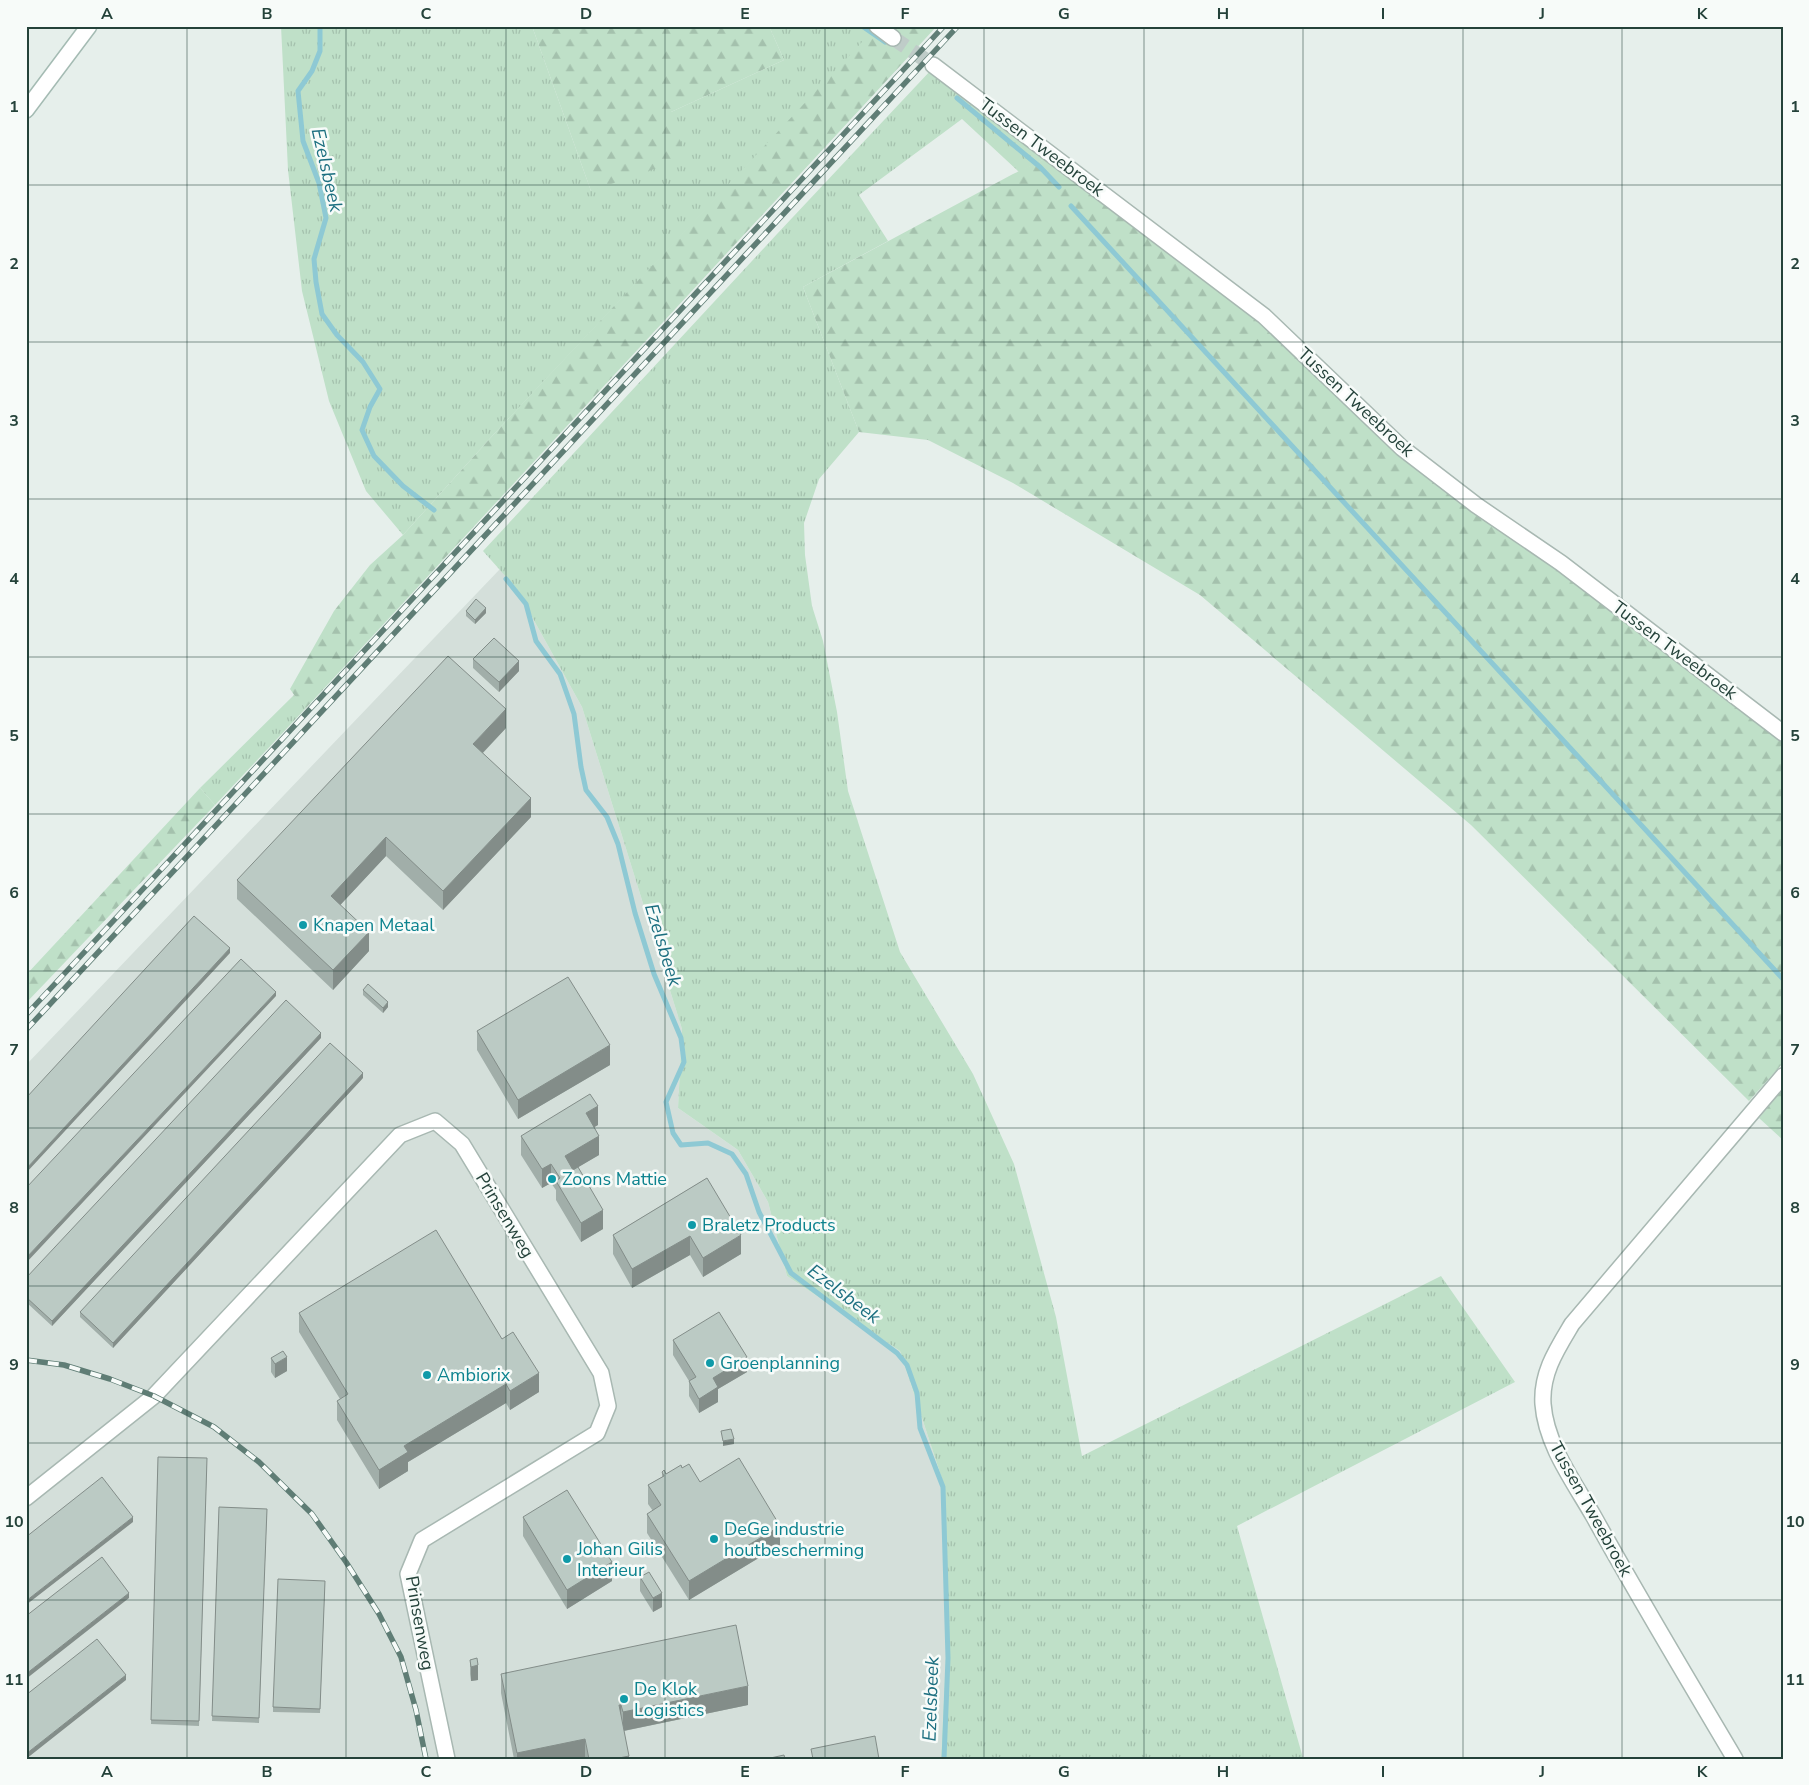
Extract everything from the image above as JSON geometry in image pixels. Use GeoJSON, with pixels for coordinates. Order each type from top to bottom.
{"type":"FeatureCollection","features":[{"type":"Feature","properties":{"kind":"street"},"geometry":{"type":"LineString","coordinates":[[26,110],[89,26]]}},
{"type":"Feature","properties":{"kind":"street"},"geometry":{"type":"LineString","coordinates":[[877,26],[893,38]]}},
{"type":"Feature","properties":{"kind":"street","name":"Tussen Tweebroek"},"geometry":{"type":"LineString","coordinates":[[933,65],[1264,316],[1402,448],[1476,505],[1561,563],[1783,733]]}},
{"type":"Feature","properties":{"kind":"street","name":"Tussen Tweebroek"},"geometry":{"type":"LineString","coordinates":[[1735,1759],[1557,1452],[1547,1429],[1543,1404],[1544,1382],[1553,1355],[1572,1324],[1783,1076]]}},
{"type":"Feature","properties":{"kind":"street","name":"Prinsenweg"},"geometry":{"type":"LineString","coordinates":[[26,1498],[154,1396],[400,1135],[435,1121],[462,1144],[601,1373],[608,1406],[597,1433],[422,1540],[408,1574],[447,1759]]}},
{"type":"Feature","properties":{"kind":"shaded area"},"geometry":{"type":"Polygon","coordinates":[[[500,569],[516,588],[582,707],[682,1029],[678,1108],[738,1150],[768,1202],[787,1276],[900,1351],[945,1488],[946,1655],[941,1759],[26,1759],[26,1065],[500,569]]]}},
{"type":"Feature","properties":{"kind":"green space"},"geometry":{"type":"Polygon","coordinates":[[[281,26],[532,26],[591,191],[671,112],[784,60],[769,26],[863,26],[872,33],[494,434],[403,535],[366,491],[329,401],[302,291],[288,170],[281,26]]]}},
{"type":"Feature","properties":{"kind":"green space"},"geometry":{"type":"Polygon","coordinates":[[[532,26],[769,26],[784,60],[671,112],[686,158],[591,191],[532,26]]]}},
{"type":"Feature","properties":{"kind":"green space"},"geometry":{"type":"Polygon","coordinates":[[[877,26],[937,26],[306,708],[290,689],[334,611],[370,565],[403,535],[494,434],[877,26]]]}},
{"type":"Feature","properties":{"kind":"green space"},"geometry":{"type":"Polygon","coordinates":[[[932,69],[1049,157],[1019,172],[962,119],[859,195],[888,241],[803,287],[859,432],[819,479],[804,523],[805,555],[812,606],[823,641],[837,712],[848,791],[900,952],[973,1074],[1014,1164],[1056,1317],[1082,1456],[1441,1276],[1515,1382],[1237,1526],[1303,1758],[1301,1759],[941,1759],[946,1655],[945,1488],[900,1351],[787,1276],[768,1202],[738,1150],[678,1108],[682,1029],[582,707],[516,588],[483,551],[932,69]]]}},
{"type":"Feature","properties":{"kind":"green space"},"geometry":{"type":"Polygon","coordinates":[[[1049,157],[1263,322],[1403,458],[1445,491],[1518,540],[1783,741],[1783,1063],[1749,1101],[1471,825],[1200,595],[1013,483],[928,440],[859,432],[803,287],[1013,174],[1049,157]]]}},
{"type":"Feature","properties":{"kind":"green space"},"geometry":{"type":"Polygon","coordinates":[[[294,695],[306,708],[215,805],[200,788],[294,695]]]}},
{"type":"Feature","properties":{"kind":"green space"},"geometry":{"type":"Polygon","coordinates":[[[200,788],[215,805],[26,1003],[26,975],[200,788]]]}},
{"type":"Feature","properties":{"kind":"green space"},"geometry":{"type":"Polygon","coordinates":[[[1783,1089],[1783,1140],[1759,1118],[1783,1089]]]}},
{"type":"Feature","properties":{"kind":"building"},"geometry":{"type":"Polygon","coordinates":[[[476,599],[486,608],[475,620],[466,611],[476,599]]]}},
{"type":"Feature","properties":{"kind":"building"},"geometry":{"type":"Polygon","coordinates":[[[494,638],[519,661],[499,682],[473,659],[494,638]]]}},
{"type":"Feature","properties":{"kind":"building"},"geometry":{"type":"Polygon","coordinates":[[[448,656],[506,709],[473,744],[531,798],[443,891],[386,837],[331,896],[369,932],[333,970],[237,880],[448,656]]]}},
{"type":"Feature","properties":{"kind":"building"},"geometry":{"type":"Polygon","coordinates":[[[194,916],[230,948],[26,1169],[26,1098],[194,916]]]}},
{"type":"Feature","properties":{"kind":"building"},"geometry":{"type":"Polygon","coordinates":[[[241,959],[276,992],[26,1258],[26,1188],[241,959]]]}},
{"type":"Feature","properties":{"kind":"building"},"geometry":{"type":"Polygon","coordinates":[[[568,977],[610,1045],[518,1100],[477,1031],[568,977]]]}},
{"type":"Feature","properties":{"kind":"building"},"geometry":{"type":"Polygon","coordinates":[[[368,984],[388,1002],[383,1008],[363,990],[368,984]]]}},
{"type":"Feature","properties":{"kind":"building"},"geometry":{"type":"Polygon","coordinates":[[[286,1000],[321,1033],[52,1321],[26,1297],[26,1278],[286,1000]]]}},
{"type":"Feature","properties":{"kind":"building"},"geometry":{"type":"Polygon","coordinates":[[[330,1043],[363,1073],[113,1343],[80,1312],[330,1043]]]}},
{"type":"Feature","properties":{"kind":"building"},"geometry":{"type":"Polygon","coordinates":[[[590,1094],[598,1106],[586,1113],[599,1136],[565,1156],[573,1170],[578,1167],[603,1210],[581,1223],[556,1181],[560,1178],[551,1164],[542,1169],[521,1136],[590,1094]]]}},
{"type":"Feature","properties":{"kind":"building"},"geometry":{"type":"Polygon","coordinates":[[[707,1178],[741,1235],[703,1258],[690,1236],[632,1269],[613,1235],[707,1178]]]}},
{"type":"Feature","properties":{"kind":"building","name":"Ambiorix"},"geometry":{"type":"Polygon","coordinates":[[[436,1230],[502,1339],[513,1332],[539,1373],[510,1391],[506,1384],[404,1446],[408,1452],[379,1470],[337,1401],[348,1394],[299,1313],[436,1230]]]}},
{"type":"Feature","properties":{"kind":"building","name":"Groenplanning"},"geometry":{"type":"Polygon","coordinates":[[[719,1312],[747,1357],[713,1378],[718,1387],[699,1399],[689,1381],[696,1377],[673,1340],[719,1312]]]}},
{"type":"Feature","properties":{"kind":"building"},"geometry":{"type":"Polygon","coordinates":[[[283,1351],[287,1357],[275,1364],[271,1358],[283,1351]]]}},
{"type":"Feature","properties":{"kind":"building"},"geometry":{"type":"Polygon","coordinates":[[[731,1429],[734,1439],[723,1441],[721,1431],[731,1429]]]}},
{"type":"Feature","properties":{"kind":"building"},"geometry":{"type":"Polygon","coordinates":[[[158,1457],[207,1458],[199,1721],[151,1720],[158,1457]]]}},
{"type":"Feature","properties":{"kind":"building","name":"DeGe industrie houtbescherming"},"geometry":{"type":"Polygon","coordinates":[[[739,1458],[780,1526],[689,1581],[647,1514],[661,1505],[648,1485],[664,1476],[662,1472],[664,1470],[666,1474],[681,1465],[682,1468],[689,1464],[700,1482],[739,1458]]]}},
{"type":"Feature","properties":{"kind":"building"},"geometry":{"type":"Polygon","coordinates":[[[102,1477],[133,1517],[26,1601],[26,1537],[102,1477]]]}},
{"type":"Feature","properties":{"kind":"building","name":"Johan Gilis Interieur"},"geometry":{"type":"Polygon","coordinates":[[[567,1490],[612,1562],[567,1590],[523,1517],[567,1490]]]}},
{"type":"Feature","properties":{"kind":"building"},"geometry":{"type":"Polygon","coordinates":[[[219,1507],[267,1509],[259,1718],[212,1716],[219,1507]]]}},
{"type":"Feature","properties":{"kind":"building"},"geometry":{"type":"Polygon","coordinates":[[[102,1557],[129,1593],[26,1674],[26,1616],[102,1557]]]}},
{"type":"Feature","properties":{"kind":"building"},"geometry":{"type":"Polygon","coordinates":[[[649,1572],[662,1593],[653,1598],[640,1577],[649,1572]]]}},
{"type":"Feature","properties":{"kind":"building"},"geometry":{"type":"Polygon","coordinates":[[[278,1579],[325,1581],[320,1709],[273,1707],[278,1579]]]}},
{"type":"Feature","properties":{"kind":"building","name":"De Klok Logistics"},"geometry":{"type":"Polygon","coordinates":[[[736,1625],[748,1686],[623,1712],[621,1705],[619,1705],[629,1756],[614,1759],[589,1759],[585,1739],[517,1753],[501,1674],[736,1625]]]}},
{"type":"Feature","properties":{"kind":"building"},"geometry":{"type":"Polygon","coordinates":[[[97,1639],[126,1675],[26,1754],[26,1695],[97,1639]]]}},
{"type":"Feature","properties":{"kind":"building"},"geometry":{"type":"Polygon","coordinates":[[[477,1658],[478,1665],[471,1667],[470,1660],[477,1658]]]}},
{"type":"Feature","properties":{"kind":"building"},"geometry":{"type":"Polygon","coordinates":[[[875,1736],[879,1759],[813,1759],[811,1749],[875,1736]]]}},
{"type":"Feature","properties":{"kind":"building"},"geometry":{"type":"Polygon","coordinates":[[[784,1755],[785,1759],[766,1759],[784,1755]]]}},
{"type":"Feature","properties":{"kind":"waterway","name":"Ezelsbeek"},"geometry":{"type":"LineString","coordinates":[[320,26],[320,51],[312,71],[298,91],[303,141],[319,183],[326,218],[314,259],[322,314],[337,335],[363,362],[380,389],[370,407],[362,430],[374,456],[403,486],[434,510]]}},
{"type":"Feature","properties":{"kind":"waterway"},"geometry":{"type":"LineString","coordinates":[[862,26],[885,42]]}},
{"type":"Feature","properties":{"kind":"waterway"},"geometry":{"type":"LineString","coordinates":[[957,98],[1040,167],[1059,187]]}},
{"type":"Feature","properties":{"kind":"waterway"},"geometry":{"type":"LineString","coordinates":[[1071,206],[1783,979]]}},
{"type":"Feature","properties":{"kind":"waterway","name":"Ezelsbeek"},"geometry":{"type":"LineString","coordinates":[[506,579],[526,604],[536,641],[560,674],[574,714],[586,790],[607,817],[618,844],[635,913],[654,974],[681,1038],[684,1062],[666,1102],[673,1133],[681,1145],[708,1143],[732,1154],[746,1174],[759,1212],[791,1273],[897,1353],[907,1365],[917,1393],[920,1428],[943,1487],[948,1658],[944,1759]]}},
{"type":"Feature","properties":{"kind":"tunnel"},"geometry":{"type":"LineString","coordinates":[[893,38],[933,65]]}},
{"type":"Feature","properties":{"kind":"railway"},"geometry":{"type":"LineString","coordinates":[[26,1015],[944,26]]}},
{"type":"Feature","properties":{"kind":"railway"},"geometry":{"type":"LineString","coordinates":[[26,1030],[958,26]]}},
{"type":"Feature","properties":{"kind":"railway"},"geometry":{"type":"LineString","coordinates":[[26,1360],[64,1365],[110,1379],[154,1396],[214,1427],[259,1462],[312,1514],[346,1562],[379,1614],[401,1657],[416,1710],[426,1759]]}},
{"type":"Feature","properties":{"kind":"place","name":"Knapen Metaal"},"geometry":{"type":"Point","coordinates":[303,925]}},
{"type":"Feature","properties":{"kind":"place","name":"Zoons Mattie"},"geometry":{"type":"Point","coordinates":[552,1179]}},
{"type":"Feature","properties":{"kind":"place","name":"Braletz Products"},"geometry":{"type":"Point","coordinates":[692,1225]}},
{"type":"Feature","properties":{"kind":"place","name":"Groenplanning"},"geometry":{"type":"Point","coordinates":[710,1363]}},
{"type":"Feature","properties":{"kind":"place","name":"Ambiorix"},"geometry":{"type":"Point","coordinates":[427,1375]}},
{"type":"Feature","properties":{"kind":"place","name":"DeGe industrie houtbescherming"},"geometry":{"type":"Point","coordinates":[714,1539]}},
{"type":"Feature","properties":{"kind":"place","name":"Johan Gilis Interieur"},"geometry":{"type":"Point","coordinates":[567,1559]}},
{"type":"Feature","properties":{"kind":"place","name":"De Klok Logistics"},"geometry":{"type":"Point","coordinates":[624,1699]}}]}
